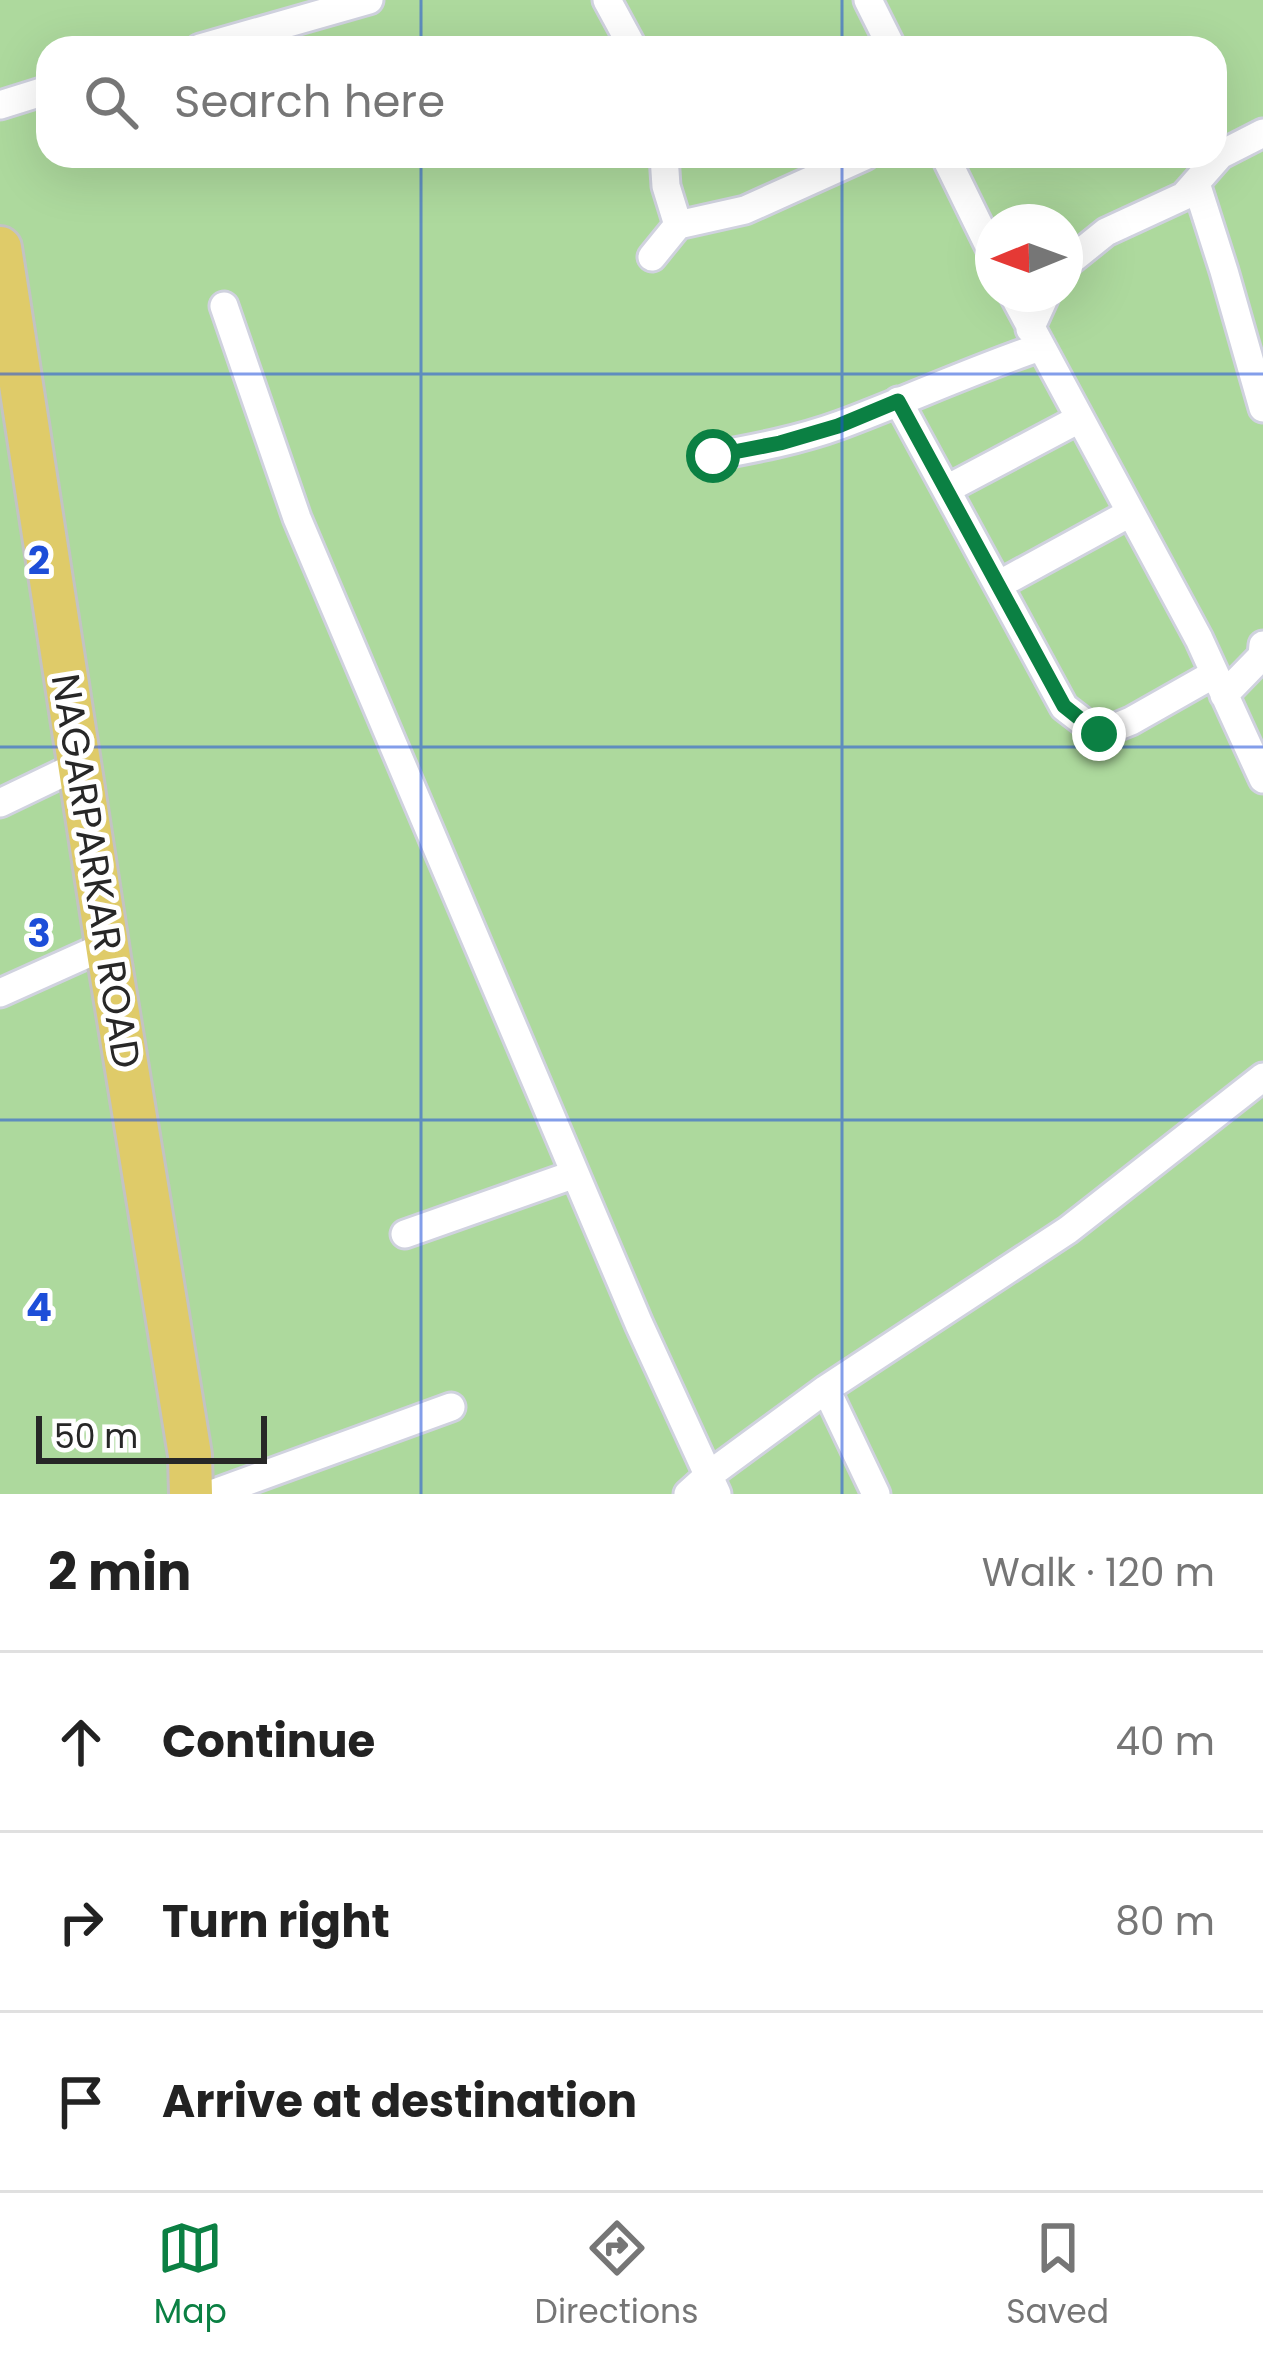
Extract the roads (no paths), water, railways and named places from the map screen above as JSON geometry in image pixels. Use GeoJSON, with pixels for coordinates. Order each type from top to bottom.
{"type":"FeatureCollection","features":[{"type":"Feature","properties":{"kind":"main road","name":"NAGARPARKAR ROAD"},"geometry":{"type":"LineString","coordinates":[[0,248],[7,338],[190,1455],[191,1494]]}},
{"type":"Feature","properties":{"kind":"street"},"geometry":{"type":"LineString","coordinates":[[242,36],[369,0]]}},
{"type":"Feature","properties":{"kind":"street"},"geometry":{"type":"LineString","coordinates":[[608,0],[627,36]]}},
{"type":"Feature","properties":{"kind":"street"},"geometry":{"type":"LineString","coordinates":[[868,0],[886,36]]}},
{"type":"Feature","properties":{"kind":"street"},"geometry":{"type":"LineString","coordinates":[[0,104],[36,94]]}},
{"type":"Feature","properties":{"kind":"street"},"geometry":{"type":"LineString","coordinates":[[1227,151],[1263,133]]}},
{"type":"Feature","properties":{"kind":"street"},"geometry":{"type":"LineString","coordinates":[[665,168],[678,225]]}},
{"type":"Feature","properties":{"kind":"street"},"geometry":{"type":"LineString","coordinates":[[652,257],[678,225],[745,210],[838,168]]}},
{"type":"Feature","properties":{"kind":"street"},"geometry":{"type":"LineString","coordinates":[[951,168],[975,217]]}},
{"type":"Feature","properties":{"kind":"street"},"geometry":{"type":"LineString","coordinates":[[1083,251],[1106,232],[1184,196],[1209,168]]}},
{"type":"Feature","properties":{"kind":"street"},"geometry":{"type":"LineString","coordinates":[[1196,183],[1263,409]]}},
{"type":"Feature","properties":{"kind":"street"},"geometry":{"type":"LineString","coordinates":[[224,306],[297,518],[705,1488],[826,1389],[1068,1230],[1263,1077]]}},
{"type":"Feature","properties":{"kind":"street"},"geometry":{"type":"LineString","coordinates":[[1022,312],[1199,639],[1260,767]]}},
{"type":"Feature","properties":{"kind":"street"},"geometry":{"type":"LineString","coordinates":[[713,456],[838,426],[964,373],[1035,338],[1042,312]]}},
{"type":"Feature","properties":{"kind":"street"},"geometry":{"type":"LineString","coordinates":[[898,401],[1064,706],[1099,734],[1219,684],[1262,656],[1263,645]]}},
{"type":"Feature","properties":{"kind":"street"},"geometry":{"type":"LineString","coordinates":[[947,489],[1079,419]]}},
{"type":"Feature","properties":{"kind":"street"},"geometry":{"type":"LineString","coordinates":[[1000,584],[1130,513]]}},
{"type":"Feature","properties":{"kind":"street"},"geometry":{"type":"LineString","coordinates":[[0,803],[80,765]]}},
{"type":"Feature","properties":{"kind":"street"},"geometry":{"type":"LineString","coordinates":[[0,993],[107,945]]}},
{"type":"Feature","properties":{"kind":"street"},"geometry":{"type":"LineString","coordinates":[[405,1234],[575,1174]]}},
{"type":"Feature","properties":{"kind":"street"},"geometry":{"type":"LineString","coordinates":[[826,1389],[876,1494]]}},
{"type":"Feature","properties":{"kind":"street"},"geometry":{"type":"LineString","coordinates":[[212,1494],[452,1407]]}}]}
